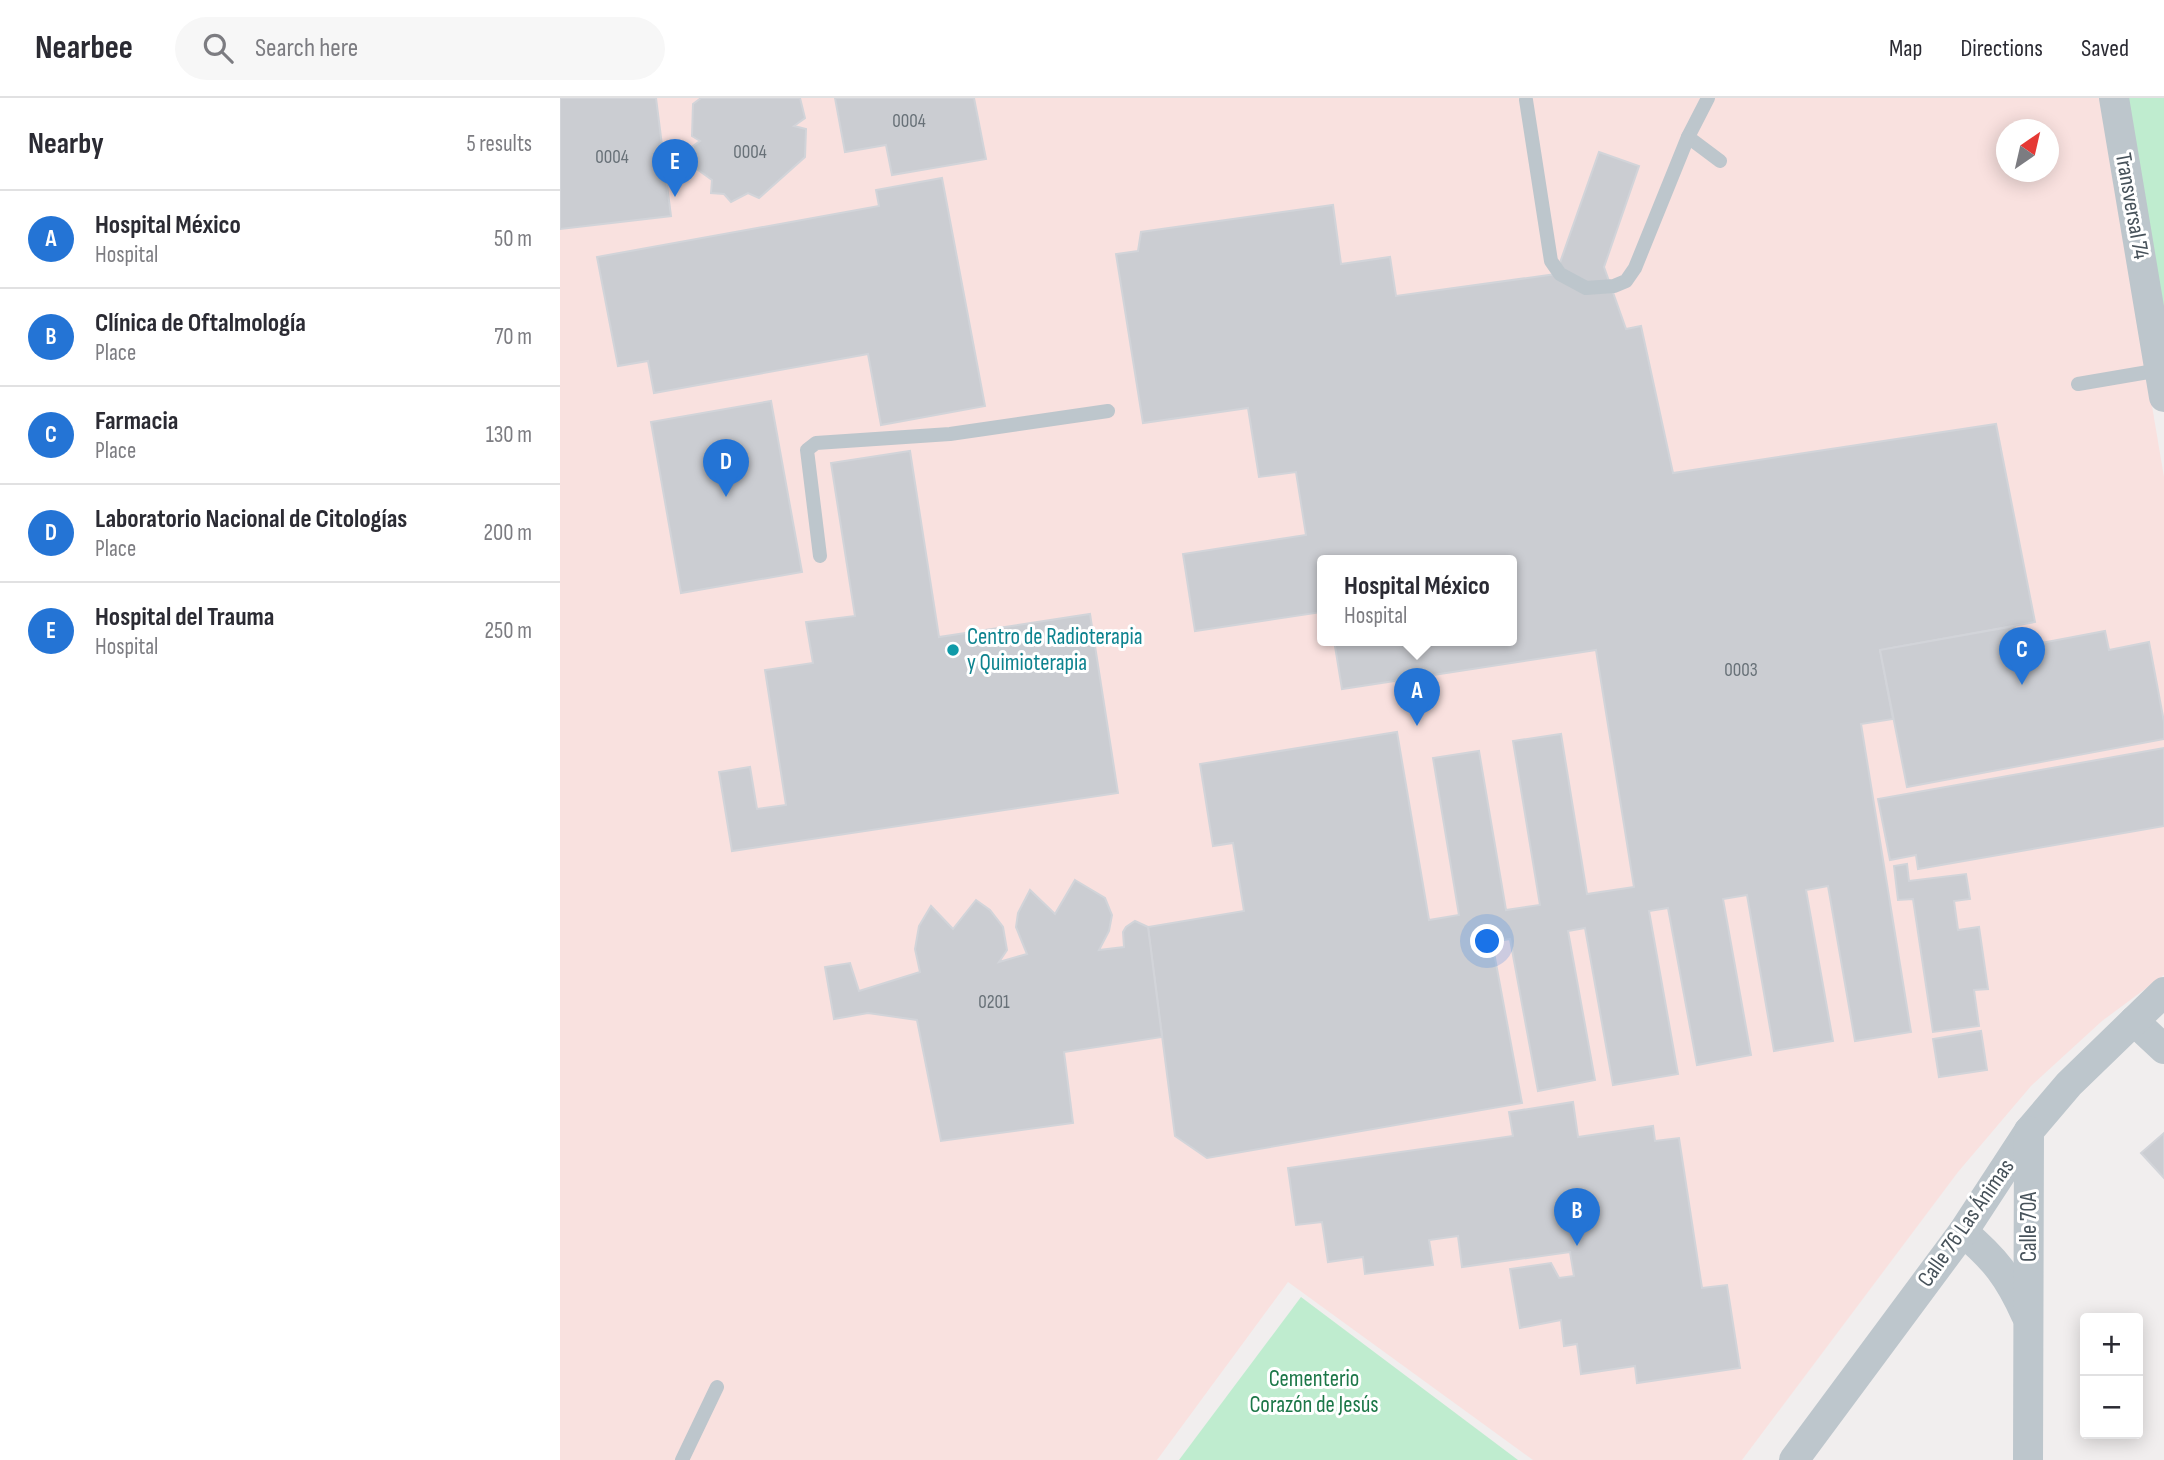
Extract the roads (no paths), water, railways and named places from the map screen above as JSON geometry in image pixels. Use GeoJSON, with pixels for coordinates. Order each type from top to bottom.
{"type":"FeatureCollection","features":[{"type":"Feature","properties":{"kind":"street","name":"Transversal 74"},"geometry":{"type":"LineString","coordinates":[[2114,98],[2162,384]]}},
{"type":"Feature","properties":{"kind":"street"},"geometry":{"type":"LineString","coordinates":[[2134,1021],[2164,992]]}},
{"type":"Feature","properties":{"kind":"street"},"geometry":{"type":"LineString","coordinates":[[2134,1021],[2164,1016]]}},
{"type":"Feature","properties":{"kind":"street"},"geometry":{"type":"LineString","coordinates":[[2134,1021],[2164,1049]]}},
{"type":"Feature","properties":{"kind":"street","name":"Calle 76 Las Ánimas"},"geometry":{"type":"LineString","coordinates":[[1794,1460],[1963,1232],[2029,1131],[2069,1084],[2134,1021]]}},
{"type":"Feature","properties":{"kind":"street","name":"Calle 70A"},"geometry":{"type":"LineString","coordinates":[[2028,1460],[2029,1131]]}},
{"type":"Feature","properties":{"kind":"street","name":"Calle 70A"},"geometry":{"type":"LineString","coordinates":[[1963,1232],[2002,1270],[2013,1285],[2029,1322]]}},
{"type":"Feature","properties":{"kind":"lane"},"geometry":{"type":"LineString","coordinates":[[1526,100],[1551,261],[1560,274],[1586,288],[1614,286],[1626,281],[1630,275],[1688,137],[1708,98]]}},
{"type":"Feature","properties":{"kind":"lane"},"geometry":{"type":"LineString","coordinates":[[1688,137],[1720,161]]}},
{"type":"Feature","properties":{"kind":"lane"},"geometry":{"type":"LineString","coordinates":[[2078,384],[2162,384]]}},
{"type":"Feature","properties":{"kind":"lane"},"geometry":{"type":"LineString","coordinates":[[821,556],[807,450],[816,443],[950,434],[1108,411]]}},
{"type":"Feature","properties":{"kind":"lane"},"geometry":{"type":"LineString","coordinates":[[682,1460],[717,1387]]}},
{"type":"Feature","properties":{"kind":"place","name":"Hospital del Trauma"},"geometry":{"type":"Point","coordinates":[675,197]}},
{"type":"Feature","properties":{"kind":"place","name":"Laboratorio Nacional de Citologías"},"geometry":{"type":"Point","coordinates":[726,497]}},
{"type":"Feature","properties":{"kind":"place","name":"Centro de Radioterapia y Quimioterapia"},"geometry":{"type":"Point","coordinates":[953,650]}},
{"type":"Feature","properties":{"kind":"place","name":"Farmacia"},"geometry":{"type":"Point","coordinates":[2022,685]}},
{"type":"Feature","properties":{"kind":"place","name":"Hospital México"},"geometry":{"type":"Point","coordinates":[1417,726]}},
{"type":"Feature","properties":{"kind":"place","name":"Clínica de Oftalmología"},"geometry":{"type":"Point","coordinates":[1577,1246]}},
{"type":"Feature","properties":{"kind":"park label","name":"Cementerio Corazón de Jesús"},"geometry":{"type":"Point","coordinates":[1314,1392]}}]}
